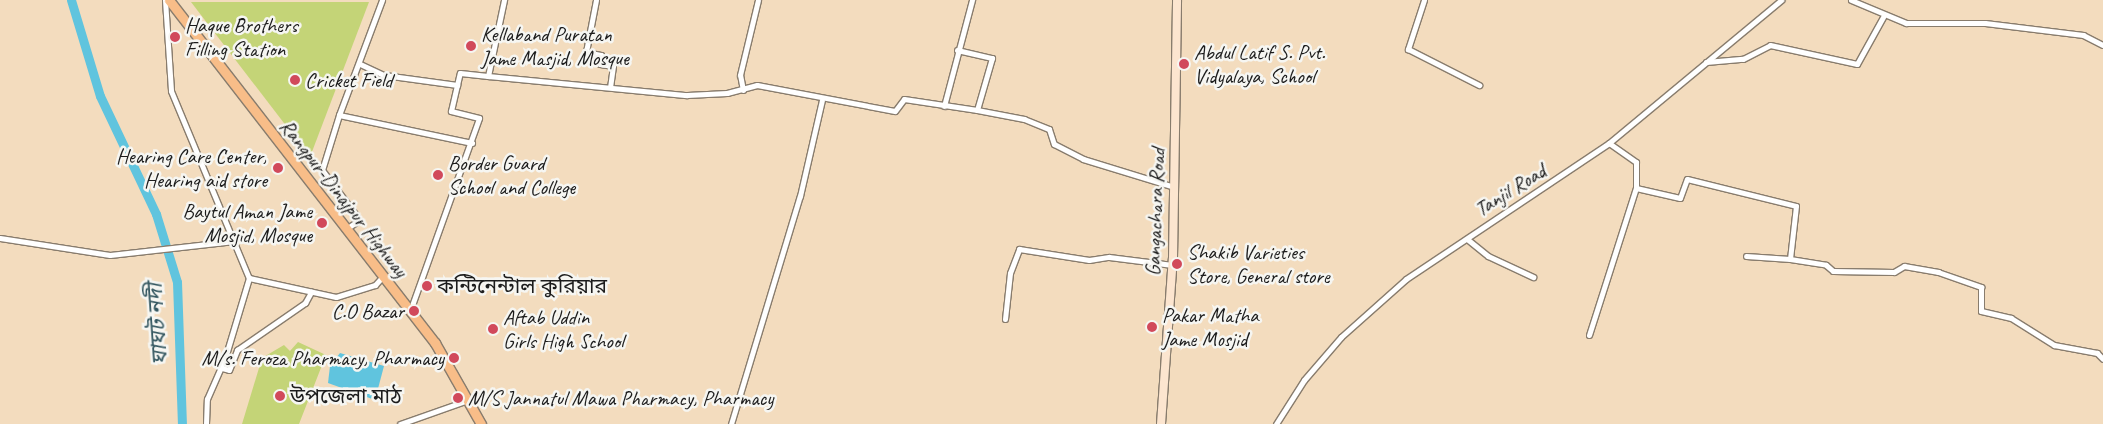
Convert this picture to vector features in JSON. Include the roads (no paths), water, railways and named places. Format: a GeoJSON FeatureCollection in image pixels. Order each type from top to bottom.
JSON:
{"type":"FeatureCollection","features":[{"type":"Feature","properties":{"kind":"highway","name":"Rangpur-Dinajpur Highway"},"geometry":{"type":"LineString","coordinates":[[169,0],[453,368],[481,424]]}},
{"type":"Feature","properties":{"kind":"main road","name":"Gangachara Road"},"geometry":{"type":"LineString","coordinates":[[1161,424],[1172,265],[1177,0]]}},
{"type":"Feature","properties":{"kind":"street"},"geometry":{"type":"LineString","coordinates":[[165,0],[171,91],[249,278],[222,368],[207,398],[206,424]]}},
{"type":"Feature","properties":{"kind":"street"},"geometry":{"type":"LineString","coordinates":[[346,229],[358,221],[356,215],[322,170],[339,115],[360,64],[382,0]]}},
{"type":"Feature","properties":{"kind":"street"},"geometry":{"type":"LineString","coordinates":[[488,76],[503,0]]}},
{"type":"Feature","properties":{"kind":"street"},"geometry":{"type":"LineString","coordinates":[[596,0],[586,52],[601,55],[600,64],[613,66],[610,87]]}},
{"type":"Feature","properties":{"kind":"street"},"geometry":{"type":"LineString","coordinates":[[743,90],[740,75],[758,0]]}},
{"type":"Feature","properties":{"kind":"street"},"geometry":{"type":"LineString","coordinates":[[944,106],[957,50],[972,0]]}},
{"type":"Feature","properties":{"kind":"street"},"geometry":{"type":"LineString","coordinates":[[1424,0],[1408,49],[1479,85]]}},
{"type":"Feature","properties":{"kind":"street","name":"Tanjil Road"},"geometry":{"type":"LineString","coordinates":[[1276,424],[1304,380],[1342,337],[1406,279],[1608,143],[1781,0]]}},
{"type":"Feature","properties":{"kind":"street"},"geometry":{"type":"LineString","coordinates":[[1851,0],[1883,17],[1906,23],[1985,22],[2083,36],[2103,45]]}},
{"type":"Feature","properties":{"kind":"street"},"geometry":{"type":"LineString","coordinates":[[1706,62],[1743,59],[1770,45],[1857,64],[1883,17]]}},
{"type":"Feature","properties":{"kind":"street"},"geometry":{"type":"LineString","coordinates":[[957,50],[992,58],[978,110]]}},
{"type":"Feature","properties":{"kind":"street"},"geometry":{"type":"LineString","coordinates":[[360,64],[384,75],[457,85]]}},
{"type":"Feature","properties":{"kind":"street"},"geometry":{"type":"LineString","coordinates":[[410,311],[479,118],[451,111],[460,73],[709,95],[743,90],[757,85],[822,100],[895,111],[904,99],[978,110],[1024,119],[1049,129],[1054,144],[1083,159],[1174,187]]}},
{"type":"Feature","properties":{"kind":"street"},"geometry":{"type":"LineString","coordinates":[[731,424],[800,196],[822,100]]}},
{"type":"Feature","properties":{"kind":"street"},"geometry":{"type":"LineString","coordinates":[[339,115],[472,142]]}},
{"type":"Feature","properties":{"kind":"street"},"geometry":{"type":"LineString","coordinates":[[1589,336],[1636,188],[1636,162],[1608,143]]}},
{"type":"Feature","properties":{"kind":"street"},"geometry":{"type":"LineString","coordinates":[[1636,188],[1680,198],[1688,179],[1796,206],[1790,259]]}},
{"type":"Feature","properties":{"kind":"street"},"geometry":{"type":"LineString","coordinates":[[0,238],[110,254],[147,253],[234,240]]}},
{"type":"Feature","properties":{"kind":"street"},"geometry":{"type":"LineString","coordinates":[[1467,239],[1488,256],[1533,277]]}},
{"type":"Feature","properties":{"kind":"street"},"geometry":{"type":"LineString","coordinates":[[1005,319],[1010,273],[1019,249],[1089,260],[1109,257],[1172,265]]}},
{"type":"Feature","properties":{"kind":"street"},"geometry":{"type":"LineString","coordinates":[[1746,256],[1826,264],[1832,271],[1894,272],[1904,266],[1938,272],[1981,287],[1981,311],[2011,318],[2054,345],[2097,353],[2103,359]]}},
{"type":"Feature","properties":{"kind":"street"},"geometry":{"type":"LineString","coordinates":[[249,278],[336,297],[354,294],[375,285],[383,276]]}},
{"type":"Feature","properties":{"kind":"street"},"geometry":{"type":"LineString","coordinates":[[222,368],[229,370],[237,350],[305,303],[311,292]]}},
{"type":"Feature","properties":{"kind":"street"},"geometry":{"type":"LineString","coordinates":[[400,424],[470,400]]}},
{"type":"Feature","properties":{"kind":"water"},"geometry":{"type":"Polygon","coordinates":[[[340,353],[384,366],[375,400],[328,383],[330,366],[340,353]]]}},
{"type":"Feature","properties":{"kind":"waterway","name":"ঘাঘট নদী"},"geometry":{"type":"LineString","coordinates":[[71,0],[100,96],[156,214],[177,282],[182,424]]}},
{"type":"Feature","properties":{"kind":"place","name":"Haque Brothers Filling Station"},"geometry":{"type":"Point","coordinates":[175,37]}},
{"type":"Feature","properties":{"kind":"place","name":"Kellaband Puratan Jame Masjid, Mosque"},"geometry":{"type":"Point","coordinates":[471,46]}},
{"type":"Feature","properties":{"kind":"place","name":"Abdul Latif S. Pvt. Vidyalaya, School"},"geometry":{"type":"Point","coordinates":[1184,64]}},
{"type":"Feature","properties":{"kind":"place","name":"Cricket Field"},"geometry":{"type":"Point","coordinates":[295,80]}},
{"type":"Feature","properties":{"kind":"place","name":"Hearing Care Center, Hearing aid store"},"geometry":{"type":"Point","coordinates":[278,168]}},
{"type":"Feature","properties":{"kind":"place","name":"Border Guard School and College"},"geometry":{"type":"Point","coordinates":[438,175]}},
{"type":"Feature","properties":{"kind":"place","name":"Baytul Aman Jame Mosjid, Mosque"},"geometry":{"type":"Point","coordinates":[322,223]}},
{"type":"Feature","properties":{"kind":"place","name":"Shakib Varieties Store, General store"},"geometry":{"type":"Point","coordinates":[1177,264]}},
{"type":"Feature","properties":{"kind":"place","name":"কন্টিনেন্টাল কুরিয়ার"},"geometry":{"type":"Point","coordinates":[427,286]}},
{"type":"Feature","properties":{"kind":"place","name":"C.O Bazar"},"geometry":{"type":"Point","coordinates":[414,311]}},
{"type":"Feature","properties":{"kind":"place","name":"Pakar Matha Jame Mosjid"},"geometry":{"type":"Point","coordinates":[1152,327]}},
{"type":"Feature","properties":{"kind":"place","name":"Aftab Uddin Girls High School"},"geometry":{"type":"Point","coordinates":[493,329]}},
{"type":"Feature","properties":{"kind":"place","name":"M/s. Feroza Pharmacy, Pharmacy"},"geometry":{"type":"Point","coordinates":[454,358]}},
{"type":"Feature","properties":{"kind":"place","name":"উপজেলা মাঠ"},"geometry":{"type":"Point","coordinates":[280,396]}},
{"type":"Feature","properties":{"kind":"place","name":"M/S Jannatul Mawa Pharmacy, Pharmacy"},"geometry":{"type":"Point","coordinates":[458,398]}}]}
